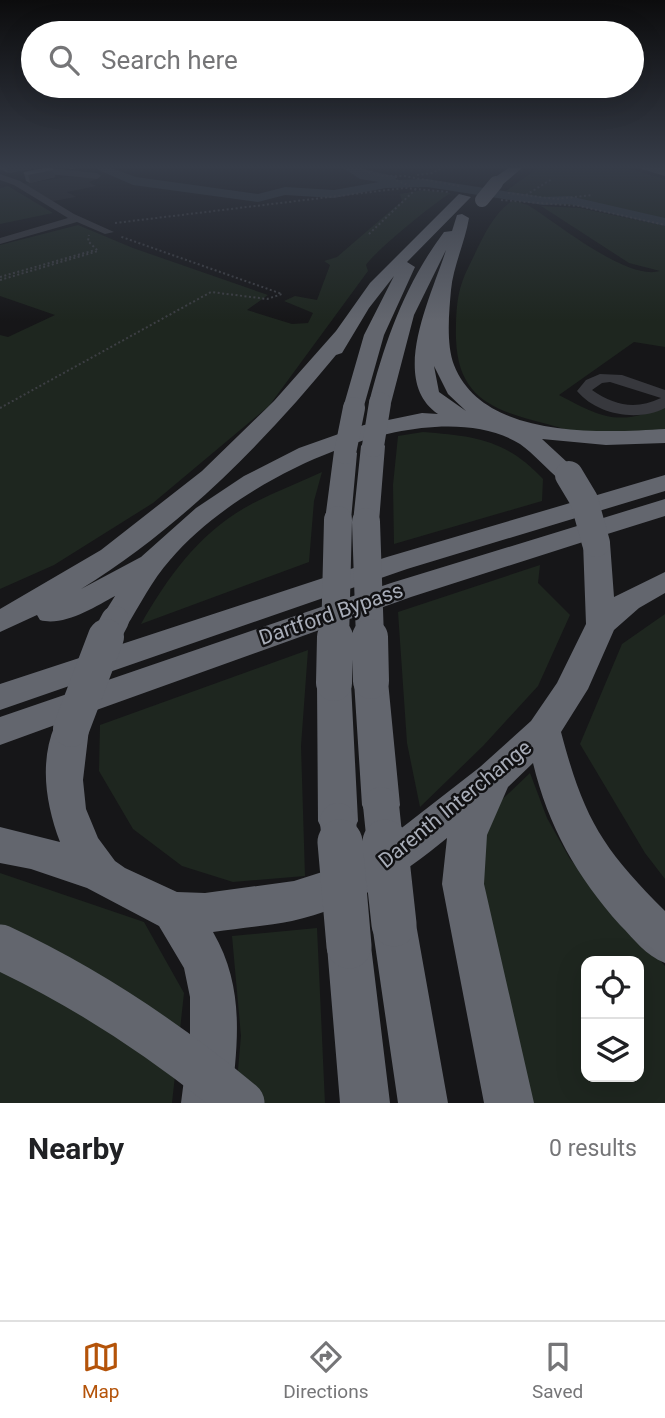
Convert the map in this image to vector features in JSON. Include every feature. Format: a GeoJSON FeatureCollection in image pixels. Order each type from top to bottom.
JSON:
{"type":"FeatureCollection","features":[{"type":"Feature","properties":{"kind":"highway"},"geometry":{"type":"LineString","coordinates":[[0,622],[92,572],[159,520],[265,425],[342,334],[387,272],[452,218]]}},
{"type":"Feature","properties":{"kind":"highway"},"geometry":{"type":"LineString","coordinates":[[453,218],[442,288],[430,335],[425,385],[430,395],[444,408],[482,424]]}},
{"type":"Feature","properties":{"kind":"highway"},"geometry":{"type":"LineString","coordinates":[[365,1103],[338,821],[334,682],[352,521],[373,446],[380,403],[396,338],[414,292],[453,218]]}},
{"type":"Feature","properties":{"kind":"highway"},"geometry":{"type":"LineString","coordinates":[[423,1103],[394,924],[371,681],[345,453],[374,335],[396,287],[453,218]]}},
{"type":"Feature","properties":{"kind":"highway"},"geometry":{"type":"LineString","coordinates":[[442,288],[443,362],[453,385],[467,400],[500,419],[555,435],[620,440],[665,436]]}},
{"type":"Feature","properties":{"kind":"highway"},"geometry":{"type":"LineString","coordinates":[[215,506],[303,404],[327,366],[342,334]]}},
{"type":"Feature","properties":{"kind":"highway","name":"Darenth Interchange"},"geometry":{"type":"LineString","coordinates":[[432,420],[482,424],[507,431],[545,451],[569,475],[584,500],[596,543],[601,624],[571,689],[543,731],[493,778],[382,865],[352,881],[294,901],[205,913],[174,912],[100,874],[78,838],[65,796],[65,765],[71,729],[96,657],[115,620],[154,559],[215,506],[299,457],[361,430],[432,420]]}},
{"type":"Feature","properties":{"kind":"highway"},"geometry":{"type":"LineString","coordinates":[[507,431],[597,448],[665,444]]}},
{"type":"Feature","properties":{"kind":"highway","name":"Dartford Bypass"},"geometry":{"type":"LineString","coordinates":[[0,698],[397,563],[665,484]]}},
{"type":"Feature","properties":{"kind":"highway","name":"Dartford Bypass"},"geometry":{"type":"LineString","coordinates":[[0,731],[401,590],[665,507]]}},
{"type":"Feature","properties":{"kind":"highway"},"geometry":{"type":"LineString","coordinates":[[0,634],[94,595],[154,559]]}},
{"type":"Feature","properties":{"kind":"highway"},"geometry":{"type":"LineString","coordinates":[[601,624],[634,597],[665,581]]}},
{"type":"Feature","properties":{"kind":"highway"},"geometry":{"type":"LineString","coordinates":[[543,731],[554,780],[579,840],[611,883],[665,942]]}},
{"type":"Feature","properties":{"kind":"highway"},"geometry":{"type":"LineString","coordinates":[[493,778],[467,835],[463,884],[509,1103]]}},
{"type":"Feature","properties":{"kind":"highway"},"geometry":{"type":"LineString","coordinates":[[0,845],[31,851],[100,874]]}},
{"type":"Feature","properties":{"kind":"highway"},"geometry":{"type":"LineString","coordinates":[[174,912],[205,964],[211,987],[213,1041],[206,1103]]}},
{"type":"Feature","properties":{"kind":"highway"},"geometry":{"type":"LineString","coordinates":[[0,947],[58,976],[123,1016],[186,1058],[242,1103]]}},
{"type":"Feature","properties":{"kind":"street"},"geometry":{"type":"LineString","coordinates":[[0,234],[68,218]]}},
{"type":"Feature","properties":{"kind":"street"},"geometry":{"type":"LineString","coordinates":[[0,241],[69,218]]}},
{"type":"Feature","properties":{"kind":"street"},"geometry":{"type":"LineString","coordinates":[[77,218],[101,229]]}},
{"type":"Feature","properties":{"kind":"street"},"geometry":{"type":"LineString","coordinates":[[665,394],[617,378],[596,380],[584,391],[635,413],[653,411],[665,402]]}},
{"type":"Feature","properties":{"kind":"path"},"geometry":{"type":"LineString","coordinates":[[0,279],[97,249],[88,241],[89,232],[175,218]]}},
{"type":"Feature","properties":{"kind":"path"},"geometry":{"type":"LineString","coordinates":[[369,234],[385,218]]}},
{"type":"Feature","properties":{"kind":"path"},"geometry":{"type":"LineString","coordinates":[[635,218],[665,225]]}},
{"type":"Feature","properties":{"kind":"path"},"geometry":{"type":"LineString","coordinates":[[0,408],[211,292],[229,291],[271,299],[282,294],[101,229]]}},
{"type":"Feature","properties":{"kind":"shaded area"},"geometry":{"type":"Polygon","coordinates":[[[0,218],[27,218],[0,224],[0,218]]]}},
{"type":"Feature","properties":{"kind":"shaded area"},"geometry":{"type":"Polygon","coordinates":[[[382,218],[417,218],[366,265],[368,271],[269,406],[153,503],[54,565],[0,589],[0,335],[8,337],[55,315],[0,296],[0,245],[78,225],[133,248],[268,295],[247,310],[292,324],[308,323],[313,313],[284,301],[295,296],[317,300],[330,265],[324,261],[337,257],[382,218]]]}},
{"type":"Feature","properties":{"kind":"shaded area"},"geometry":{"type":"Polygon","coordinates":[[[494,218],[548,218],[611,259],[646,272],[660,271],[629,263],[560,218],[629,218],[665,226],[665,347],[634,342],[559,395],[586,409],[610,417],[635,416],[665,406],[665,429],[604,434],[574,431],[508,413],[481,398],[471,388],[458,359],[457,311],[465,275],[494,218]]]}},
{"type":"Feature","properties":{"kind":"shaded area"},"geometry":{"type":"Polygon","coordinates":[[[423,432],[474,438],[503,448],[530,466],[543,479],[542,501],[394,544],[393,485],[398,436],[423,432]]]}},
{"type":"Feature","properties":{"kind":"shaded area"},"geometry":{"type":"Polygon","coordinates":[[[322,472],[314,501],[309,562],[141,624],[174,573],[215,529],[248,506],[322,472]]]}},
{"type":"Feature","properties":{"kind":"shaded area"},"geometry":{"type":"Polygon","coordinates":[[[540,565],[538,583],[570,615],[538,686],[483,746],[420,807],[407,743],[398,612],[540,565]]]}},
{"type":"Feature","properties":{"kind":"shaded area"},"geometry":{"type":"Polygon","coordinates":[[[665,614],[665,879],[645,853],[580,744],[622,644],[665,614]]]}},
{"type":"Feature","properties":{"kind":"shaded area"},"geometry":{"type":"Polygon","coordinates":[[[308,650],[301,746],[305,876],[233,882],[182,866],[133,829],[99,771],[100,725],[308,650]]]}},
{"type":"Feature","properties":{"kind":"shaded area"},"geometry":{"type":"Polygon","coordinates":[[[530,773],[547,818],[570,859],[665,966],[665,1103],[533,1103],[480,879],[490,811],[530,773]]]}},
{"type":"Feature","properties":{"kind":"shaded area"},"geometry":{"type":"Polygon","coordinates":[[[0,873],[144,922],[184,993],[172,1103],[0,1103],[0,873]]]}},
{"type":"Feature","properties":{"kind":"shaded area"},"geometry":{"type":"Polygon","coordinates":[[[317,928],[325,1103],[235,1103],[241,1036],[232,936],[317,928]]]}},
{"type":"Feature","properties":{"kind":"waterway"},"geometry":{"type":"LineString","coordinates":[[650,218],[665,222]]}}]}
